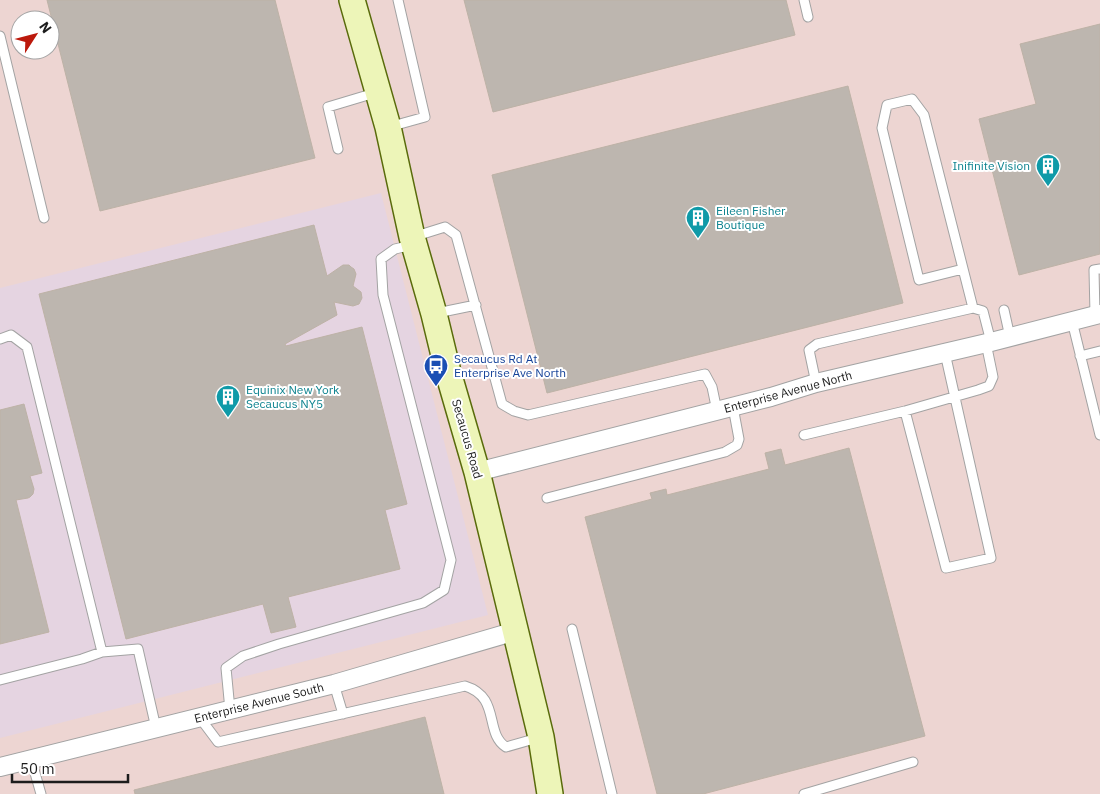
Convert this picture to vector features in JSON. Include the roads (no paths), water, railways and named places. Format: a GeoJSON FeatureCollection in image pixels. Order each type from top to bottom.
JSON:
{"type":"FeatureCollection","features":[{"type":"Feature","properties":{"kind":"main road","name":"Secaucus Road"},"geometry":{"type":"LineString","coordinates":[[352,0],[388,127],[413,241],[477,472],[541,737],[550,794]]}},
{"type":"Feature","properties":{"kind":"street","name":"Enterprise Avenue North"},"geometry":{"type":"LineString","coordinates":[[477,472],[725,409],[816,383],[1010,337],[1097,314]]}},
{"type":"Feature","properties":{"kind":"street","name":"Enterprise Avenue South"},"geometry":{"type":"LineString","coordinates":[[0,767],[334,684],[516,631]]}},
{"type":"Feature","properties":{"kind":"lane"},"geometry":{"type":"LineString","coordinates":[[388,127],[425,117],[398,0]]}},
{"type":"Feature","properties":{"kind":"lane"},"geometry":{"type":"LineString","coordinates":[[804,0],[808,17]]}},
{"type":"Feature","properties":{"kind":"lane"},"geometry":{"type":"LineString","coordinates":[[0,36],[44,218]]}},
{"type":"Feature","properties":{"kind":"lane"},"geometry":{"type":"LineString","coordinates":[[338,149],[328,107],[378,92]]}},
{"type":"Feature","properties":{"kind":"lane"},"geometry":{"type":"LineString","coordinates":[[963,269],[920,280],[882,128],[887,105],[912,99],[924,115],[973,308]]}},
{"type":"Feature","properties":{"kind":"lane"},"geometry":{"type":"LineString","coordinates":[[230,710],[226,668],[243,656],[278,644],[423,603],[444,590],[451,560],[383,295],[381,259],[395,249],[445,227],[456,235],[502,404],[514,411],[528,415],[705,374],[739,439],[737,445],[725,452],[547,498]]}},
{"type":"Feature","properties":{"kind":"lane"},"geometry":{"type":"LineString","coordinates":[[1097,314],[1094,270],[1100,269]]}},
{"type":"Feature","properties":{"kind":"lane"},"geometry":{"type":"LineString","coordinates":[[434,314],[476,305]]}},
{"type":"Feature","properties":{"kind":"lane"},"geometry":{"type":"LineString","coordinates":[[804,434],[905,411],[989,386],[993,377],[982,311],[973,308],[818,344],[809,350],[816,383]]}},
{"type":"Feature","properties":{"kind":"lane"},"geometry":{"type":"LineString","coordinates":[[1004,310],[1010,337]]}},
{"type":"Feature","properties":{"kind":"lane"},"geometry":{"type":"LineString","coordinates":[[1072,321],[1100,435]]}},
{"type":"Feature","properties":{"kind":"lane"},"geometry":{"type":"LineString","coordinates":[[0,339],[12,335],[26,347],[102,652]]}},
{"type":"Feature","properties":{"kind":"lane"},"geometry":{"type":"LineString","coordinates":[[1080,356],[1100,351]]}},
{"type":"Feature","properties":{"kind":"lane"},"geometry":{"type":"LineString","coordinates":[[905,411],[946,568],[991,558],[944,352]]}},
{"type":"Feature","properties":{"kind":"lane"},"geometry":{"type":"LineString","coordinates":[[572,629],[612,794]]}},
{"type":"Feature","properties":{"kind":"lane"},"geometry":{"type":"LineString","coordinates":[[0,680],[102,652],[138,649],[156,728]]}},
{"type":"Feature","properties":{"kind":"lane"},"geometry":{"type":"LineString","coordinates":[[334,684],[343,714]]}},
{"type":"Feature","properties":{"kind":"lane"},"geometry":{"type":"LineString","coordinates":[[200,718],[218,742],[465,686],[472,688],[482,695],[489,709],[498,740],[503,745],[506,746],[541,737]]}},
{"type":"Feature","properties":{"kind":"lane"},"geometry":{"type":"LineString","coordinates":[[31,759],[40,794]]}},
{"type":"Feature","properties":{"kind":"lane"},"geometry":{"type":"LineString","coordinates":[[804,794],[913,762]]}},
{"type":"Feature","properties":{"kind":"place","name":"Inifinite Vision"},"geometry":{"type":"Point","coordinates":[1048,187]}},
{"type":"Feature","properties":{"kind":"place","name":"Eileen Fisher Boutique"},"geometry":{"type":"Point","coordinates":[698,239]}},
{"type":"Feature","properties":{"kind":"place","name":"Secaucus Rd At Enterprise Ave North"},"geometry":{"type":"Point","coordinates":[436,387]}},
{"type":"Feature","properties":{"kind":"place","name":"Equinix New York Secaucus NY5"},"geometry":{"type":"Point","coordinates":[228,418]}}]}
